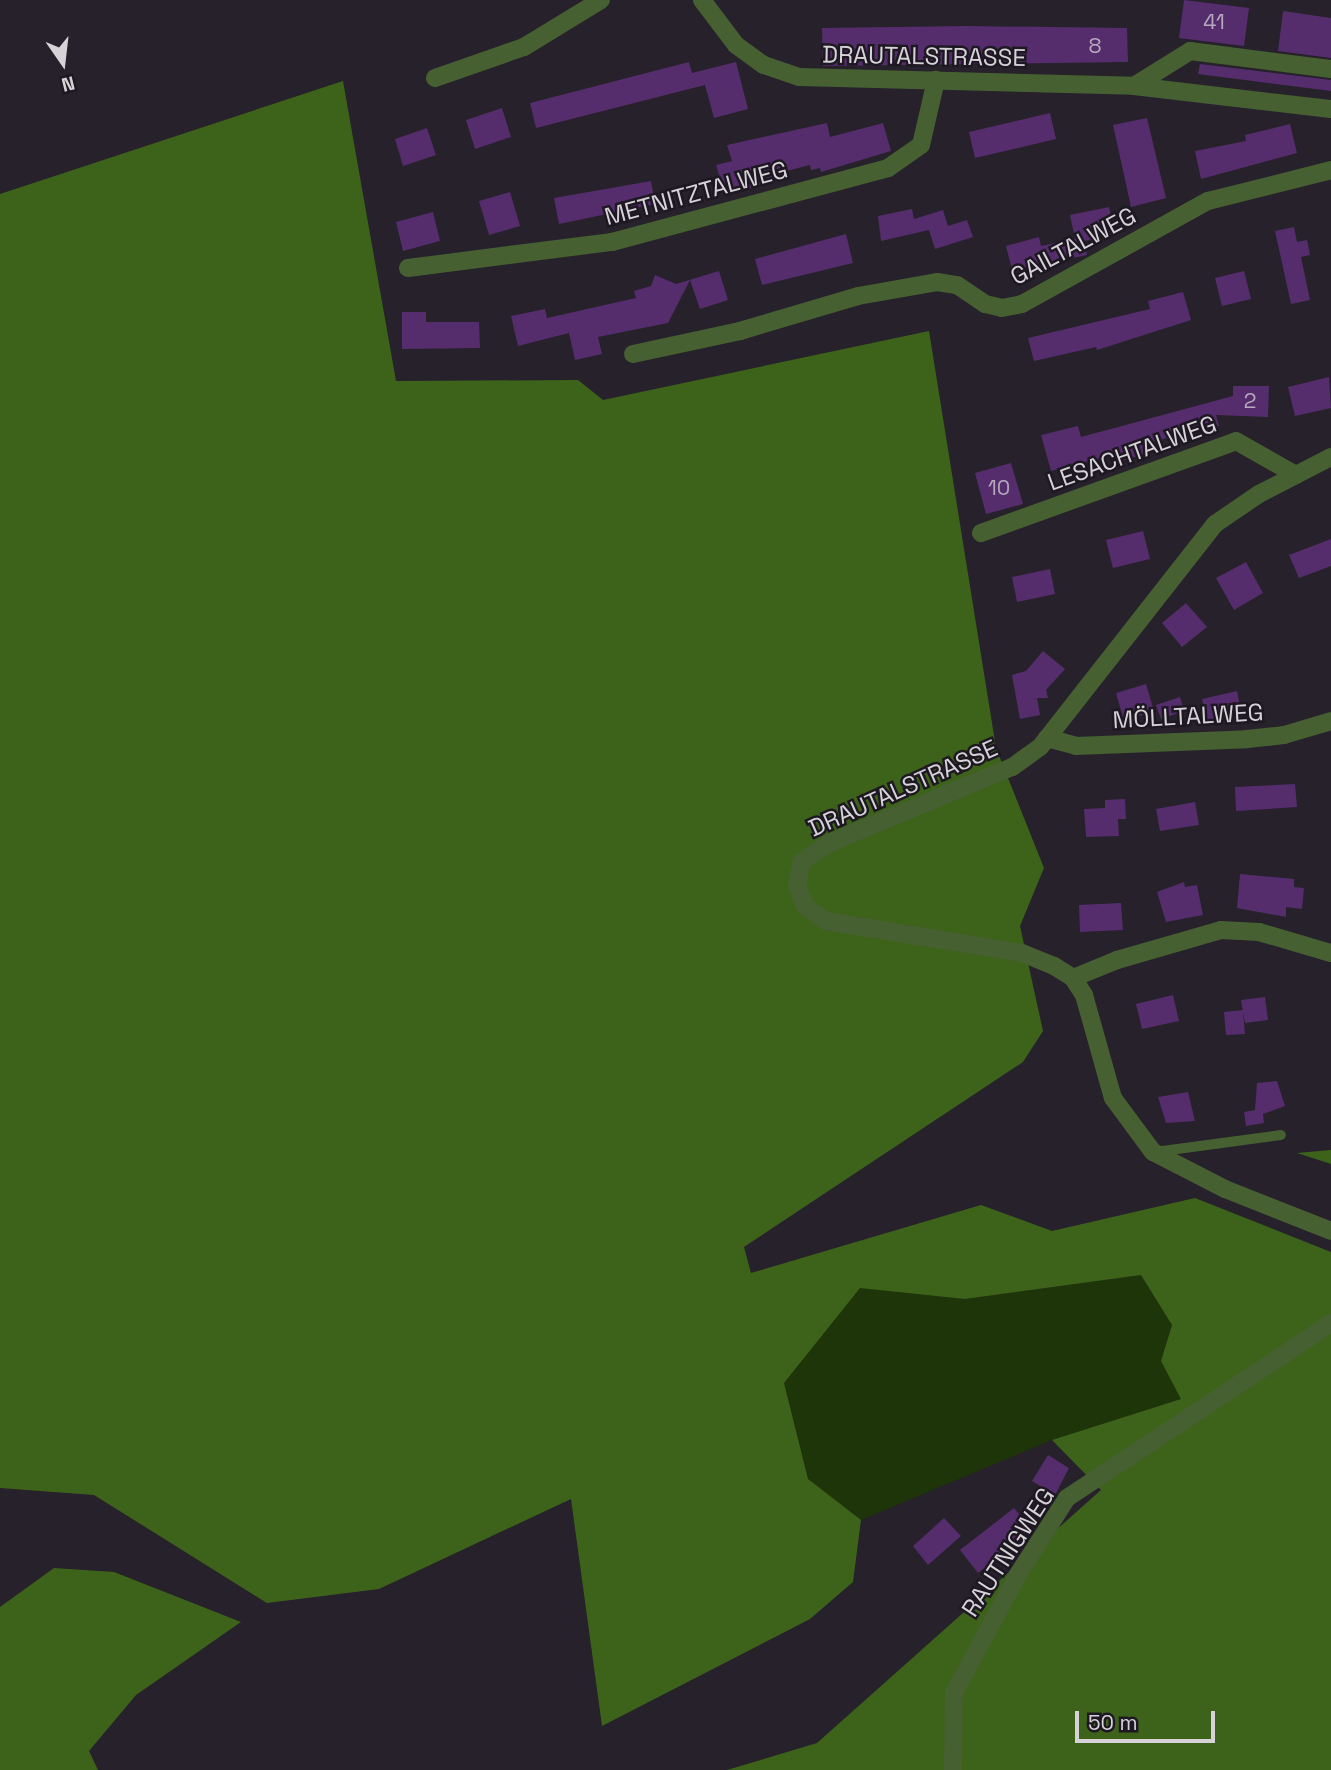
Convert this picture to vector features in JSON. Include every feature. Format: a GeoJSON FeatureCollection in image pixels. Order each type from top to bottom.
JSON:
{"type":"FeatureCollection","features":[{"type":"Feature","properties":{"kind":"street"},"geometry":{"type":"LineString","coordinates":[[435,78],[524,47],[601,0]]}},
{"type":"Feature","properties":{"kind":"street","name":"DRAUTALSTRASSE"},"geometry":{"type":"LineString","coordinates":[[702,0],[736,45],[776,69],[830,81],[936,80],[1134,86],[1331,109]]}},
{"type":"Feature","properties":{"kind":"street"},"geometry":{"type":"LineString","coordinates":[[1134,86],[1190,51],[1331,69]]}},
{"type":"Feature","properties":{"kind":"street","name":"METNITZTALWEG"},"geometry":{"type":"LineString","coordinates":[[408,268],[612,242],[888,168],[921,145],[936,80]]}},
{"type":"Feature","properties":{"kind":"street","name":"GAILTALWEG"},"geometry":{"type":"LineString","coordinates":[[633,354],[740,331],[858,296],[937,282],[957,285],[985,304],[1002,308],[1022,304],[1208,201],[1331,170]]}},
{"type":"Feature","properties":{"kind":"street","name":"LESACHTALWEG"},"geometry":{"type":"LineString","coordinates":[[981,533],[1236,441],[1296,475]]}},
{"type":"Feature","properties":{"kind":"street","name":"DRAUTALSTRASSE"},"geometry":{"type":"LineString","coordinates":[[1073,978],[1023,953],[826,920],[805,906],[797,884],[802,862],[829,843],[1012,767],[1047,738],[1215,524],[1331,457]]}},
{"type":"Feature","properties":{"kind":"street","name":"MÖLLTALWEG"},"geometry":{"type":"LineString","coordinates":[[1047,738],[1076,746],[1247,739],[1284,735],[1331,721]]}},
{"type":"Feature","properties":{"kind":"street"},"geometry":{"type":"LineString","coordinates":[[1331,953],[1259,932],[1221,930],[1117,960],[1073,978],[1091,1013],[1116,1105],[1153,1152],[1226,1189],[1331,1231]]}},
{"type":"Feature","properties":{"kind":"street","name":"RAUTNIGWEG"},"geometry":{"type":"LineString","coordinates":[[953,1770],[954,1693],[1013,1584],[1067,1498],[1331,1323]]}},
{"type":"Feature","properties":{"kind":"lane"},"geometry":{"type":"LineString","coordinates":[[1153,1152],[1281,1135]]}},
{"type":"Feature","properties":{"kind":"green space"},"geometry":{"type":"Polygon","coordinates":[[[343,81],[396,381],[578,380],[603,400],[929,331],[996,748],[1044,868],[1020,926],[1043,1031],[1023,1062],[744,1247],[751,1273],[981,1205],[1052,1231],[1195,1198],[1331,1252],[1331,1770],[727,1770],[817,1743],[1101,1490],[1052,1440],[1181,1399],[1161,1361],[1172,1325],[1141,1275],[965,1299],[860,1288],[784,1383],[808,1479],[861,1520],[853,1582],[810,1619],[602,1726],[571,1499],[379,1589],[267,1603],[94,1495],[0,1488],[0,194],[343,81]]]}},
{"type":"Feature","properties":{"kind":"green space"},"geometry":{"type":"Polygon","coordinates":[[[1331,1150],[1331,1164],[1297,1153],[1331,1150]]]}},
{"type":"Feature","properties":{"kind":"green space"},"geometry":{"type":"Polygon","coordinates":[[[1141,1275],[1172,1325],[1161,1361],[1182,1399],[1052,1440],[861,1520],[808,1480],[784,1383],[860,1287],[965,1299],[1141,1275]]]}},
{"type":"Feature","properties":{"kind":"green space"},"geometry":{"type":"Polygon","coordinates":[[[54,1568],[114,1572],[241,1622],[136,1695],[89,1751],[98,1770],[0,1770],[0,1607],[54,1568]]]}},
{"type":"Feature","properties":{"kind":"building"},"geometry":{"type":"Polygon","coordinates":[[[1184,0],[1249,8],[1244,46],[1179,38],[1184,0]]]}},
{"type":"Feature","properties":{"kind":"building"},"geometry":{"type":"Polygon","coordinates":[[[1283,11],[1331,18],[1331,58],[1278,51],[1283,11]]]}},
{"type":"Feature","properties":{"kind":"building"},"geometry":{"type":"Polygon","coordinates":[[[822,28],[1127,28],[1128,62],[823,66],[822,28]]]}},
{"type":"Feature","properties":{"kind":"building"},"geometry":{"type":"Polygon","coordinates":[[[689,62],[692,73],[736,62],[748,109],[714,118],[705,85],[536,128],[530,103],[689,62]]]}},
{"type":"Feature","properties":{"kind":"building"},"geometry":{"type":"Polygon","coordinates":[[[1200,64],[1331,80],[1331,91],[1198,74],[1200,64]]]}},
{"type":"Feature","properties":{"kind":"building"},"geometry":{"type":"Polygon","coordinates":[[[502,108],[511,137],[475,149],[466,120],[502,108]]]}},
{"type":"Feature","properties":{"kind":"building"},"geometry":{"type":"Polygon","coordinates":[[[1050,113],[1056,139],[975,158],[969,132],[1050,113]]]}},
{"type":"Feature","properties":{"kind":"building"},"geometry":{"type":"Polygon","coordinates":[[[1147,118],[1166,198],[1131,207],[1113,125],[1147,118]]]}},
{"type":"Feature","properties":{"kind":"building"},"geometry":{"type":"Polygon","coordinates":[[[827,123],[830,137],[883,123],[891,151],[821,172],[820,168],[811,170],[810,165],[778,173],[779,180],[725,195],[716,165],[732,161],[727,145],[827,123]]]}},
{"type":"Feature","properties":{"kind":"building"},"geometry":{"type":"Polygon","coordinates":[[[1290,124],[1297,153],[1201,179],[1195,151],[1246,141],[1245,135],[1290,124]]]}},
{"type":"Feature","properties":{"kind":"building"},"geometry":{"type":"Polygon","coordinates":[[[427,128],[436,155],[403,166],[395,139],[427,128]]]}},
{"type":"Feature","properties":{"kind":"building"},"geometry":{"type":"Polygon","coordinates":[[[651,181],[655,204],[559,224],[554,198],[651,181]]]}},
{"type":"Feature","properties":{"kind":"building"},"geometry":{"type":"Polygon","coordinates":[[[510,192],[520,226],[489,235],[479,201],[510,192]]]}},
{"type":"Feature","properties":{"kind":"building"},"geometry":{"type":"Polygon","coordinates":[[[1109,207],[1115,234],[1084,241],[1087,255],[1012,270],[1006,246],[1039,237],[1041,246],[1075,239],[1070,215],[1109,207]]]}},
{"type":"Feature","properties":{"kind":"building"},"geometry":{"type":"Polygon","coordinates":[[[912,209],[914,219],[943,210],[948,226],[967,220],[973,237],[935,249],[929,230],[881,241],[878,216],[912,209]]]}},
{"type":"Feature","properties":{"kind":"building"},"geometry":{"type":"Polygon","coordinates":[[[433,212],[440,241],[403,251],[396,222],[433,212]]]}},
{"type":"Feature","properties":{"kind":"building"},"geometry":{"type":"Polygon","coordinates":[[[1294,227],[1297,242],[1307,240],[1310,255],[1301,257],[1310,300],[1291,304],[1275,231],[1294,227]]]}},
{"type":"Feature","properties":{"kind":"building"},"geometry":{"type":"Polygon","coordinates":[[[846,234],[853,263],[762,285],[755,259],[846,234]]]}},
{"type":"Feature","properties":{"kind":"building"},"geometry":{"type":"Polygon","coordinates":[[[719,271],[728,300],[700,309],[690,280],[668,323],[598,337],[602,354],[575,360],[569,333],[518,346],[511,316],[545,309],[547,318],[636,298],[634,291],[651,286],[655,275],[676,284],[719,271]]]}},
{"type":"Feature","properties":{"kind":"building"},"geometry":{"type":"Polygon","coordinates":[[[1244,271],[1251,299],[1222,306],[1215,278],[1244,271]]]}},
{"type":"Feature","properties":{"kind":"building"},"geometry":{"type":"Polygon","coordinates":[[[1183,292],[1191,320],[1097,350],[1096,347],[1034,361],[1028,338],[1150,309],[1148,301],[1183,292]]]}},
{"type":"Feature","properties":{"kind":"building"},"geometry":{"type":"Polygon","coordinates":[[[402,312],[426,312],[426,322],[479,322],[480,348],[402,349],[402,312]]]}},
{"type":"Feature","properties":{"kind":"building"},"geometry":{"type":"Polygon","coordinates":[[[1329,377],[1331,408],[1295,416],[1288,387],[1329,377]]]}},
{"type":"Feature","properties":{"kind":"building"},"geometry":{"type":"Polygon","coordinates":[[[1233,386],[1269,386],[1268,417],[1216,415],[1219,426],[1146,443],[1149,453],[1113,463],[1111,455],[1051,471],[1041,435],[1078,426],[1081,437],[1233,396],[1233,386]]]}},
{"type":"Feature","properties":{"kind":"building"},"geometry":{"type":"Polygon","coordinates":[[[1011,463],[1023,504],[986,514],[975,473],[1011,463]]]}},
{"type":"Feature","properties":{"kind":"building"},"geometry":{"type":"Polygon","coordinates":[[[1143,531],[1150,559],[1113,568],[1106,540],[1143,531]]]}},
{"type":"Feature","properties":{"kind":"building"},"geometry":{"type":"Polygon","coordinates":[[[1331,539],[1331,566],[1299,578],[1289,555],[1331,539]]]}},
{"type":"Feature","properties":{"kind":"building"},"geometry":{"type":"Polygon","coordinates":[[[1246,562],[1263,593],[1234,610],[1216,578],[1246,562]]]}},
{"type":"Feature","properties":{"kind":"building"},"geometry":{"type":"Polygon","coordinates":[[[1050,569],[1055,594],[1017,602],[1012,577],[1050,569]]]}},
{"type":"Feature","properties":{"kind":"building"},"geometry":{"type":"Polygon","coordinates":[[[1186,603],[1207,627],[1182,647],[1162,623],[1186,603]]]}},
{"type":"Feature","properties":{"kind":"building"},"geometry":{"type":"Polygon","coordinates":[[[1043,651],[1065,669],[1046,690],[1048,698],[1037,698],[1040,715],[1020,719],[1012,675],[1026,671],[1043,651]]]}},
{"type":"Feature","properties":{"kind":"building"},"geometry":{"type":"Polygon","coordinates":[[[1146,684],[1154,711],[1124,721],[1116,693],[1146,684]]]}},
{"type":"Feature","properties":{"kind":"building"},"geometry":{"type":"Polygon","coordinates":[[[1237,691],[1242,716],[1208,724],[1202,699],[1237,691]]]}},
{"type":"Feature","properties":{"kind":"building"},"geometry":{"type":"Polygon","coordinates":[[[1180,697],[1184,711],[1161,719],[1156,705],[1180,697]]]}},
{"type":"Feature","properties":{"kind":"building"},"geometry":{"type":"Polygon","coordinates":[[[1295,784],[1297,807],[1236,811],[1235,787],[1295,784]]]}},
{"type":"Feature","properties":{"kind":"building"},"geometry":{"type":"Polygon","coordinates":[[[1125,799],[1126,819],[1118,819],[1119,836],[1086,837],[1084,809],[1105,808],[1105,800],[1125,799]]]}},
{"type":"Feature","properties":{"kind":"building"},"geometry":{"type":"Polygon","coordinates":[[[1195,802],[1199,825],[1160,831],[1156,809],[1195,802]]]}},
{"type":"Feature","properties":{"kind":"building"},"geometry":{"type":"Polygon","coordinates":[[[1240,874],[1294,879],[1294,887],[1304,888],[1302,909],[1286,907],[1286,917],[1237,908],[1240,874]]]}},
{"type":"Feature","properties":{"kind":"building"},"geometry":{"type":"Polygon","coordinates":[[[1184,882],[1185,887],[1197,885],[1203,915],[1166,922],[1157,892],[1184,882]]]}},
{"type":"Feature","properties":{"kind":"building"},"geometry":{"type":"Polygon","coordinates":[[[1121,903],[1123,930],[1080,932],[1079,905],[1121,903]]]}},
{"type":"Feature","properties":{"kind":"building"},"geometry":{"type":"Polygon","coordinates":[[[1173,995],[1179,1021],[1142,1029],[1136,1004],[1173,995]]]}},
{"type":"Feature","properties":{"kind":"building"},"geometry":{"type":"Polygon","coordinates":[[[1265,997],[1268,1020],[1245,1023],[1241,1000],[1265,997]]]}},
{"type":"Feature","properties":{"kind":"building"},"geometry":{"type":"Polygon","coordinates":[[[1243,1010],[1245,1034],[1226,1035],[1224,1012],[1243,1010]]]}},
{"type":"Feature","properties":{"kind":"building"},"geometry":{"type":"Polygon","coordinates":[[[1277,1081],[1285,1106],[1263,1114],[1264,1123],[1246,1126],[1244,1112],[1255,1110],[1257,1083],[1277,1081]]]}},
{"type":"Feature","properties":{"kind":"building"},"geometry":{"type":"Polygon","coordinates":[[[1188,1092],[1195,1121],[1166,1123],[1158,1097],[1188,1092]]]}},
{"type":"Feature","properties":{"kind":"building"},"geometry":{"type":"Polygon","coordinates":[[[1048,1455],[1069,1468],[1055,1495],[1032,1481],[1048,1455]]]}},
{"type":"Feature","properties":{"kind":"building"},"geometry":{"type":"Polygon","coordinates":[[[1014,1508],[1032,1530],[978,1573],[960,1550],[1014,1508]]]}},
{"type":"Feature","properties":{"kind":"building"},"geometry":{"type":"Polygon","coordinates":[[[944,1518],[961,1536],[928,1565],[913,1546],[944,1518]]]}}]}
